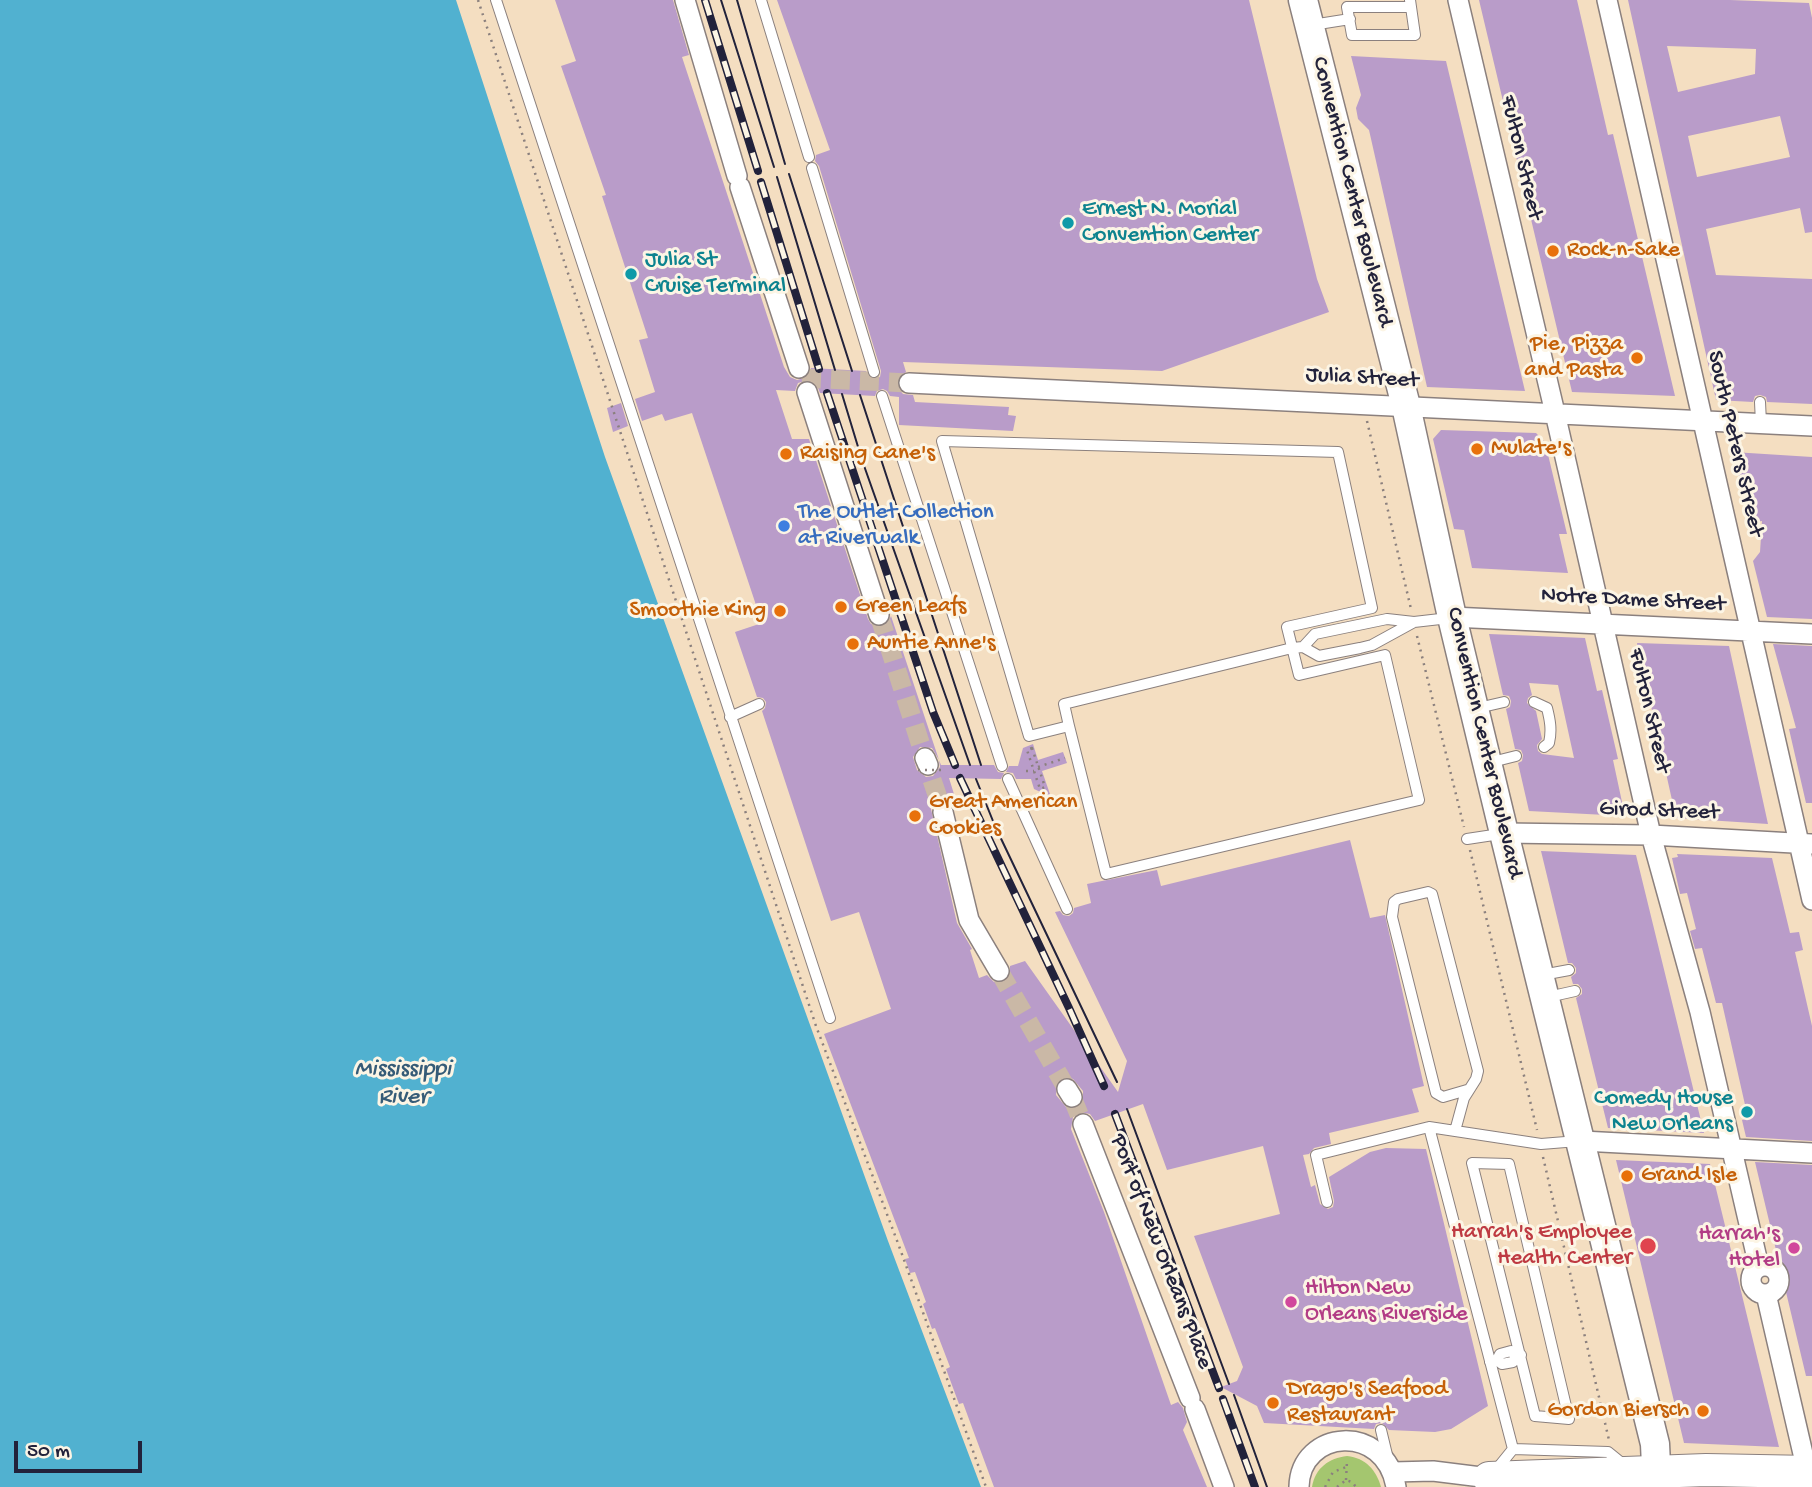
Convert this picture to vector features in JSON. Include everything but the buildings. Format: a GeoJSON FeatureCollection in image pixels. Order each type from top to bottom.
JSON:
{"type":"FeatureCollection","features":[{"type":"Feature","properties":{"kind":"main road"},"geometry":{"type":"LineString","coordinates":[[1489,1484],[1649,1477],[1706,1470],[1810,1477]]}},
{"type":"Feature","properties":{"kind":"street"},"geometry":{"type":"LineString","coordinates":[[685,0],[739,182],[799,368]]}},
{"type":"Feature","properties":{"kind":"street","name":"Fulton Street"},"geometry":{"type":"LineString","coordinates":[[1458,0],[1651,835],[1700,1012],[1759,1267],[1753,1272],[1751,1283],[1757,1292],[1766,1294],[1810,1477]]}},
{"type":"Feature","properties":{"kind":"street","name":"South Peters Street"},"geometry":{"type":"LineString","coordinates":[[1607,0],[1752,632],[1805,844],[1812,900]]}},
{"type":"Feature","properties":{"kind":"street","name":"Convention Center Boulevard"},"geometry":{"type":"LineString","coordinates":[[1306,13],[1406,406],[1474,709],[1655,1444],[1649,1477]]}},
{"type":"Feature","properties":{"kind":"street","name":"Julia Street"},"geometry":{"type":"LineString","coordinates":[[909,383],[1812,426]]}},
{"type":"Feature","properties":{"kind":"street"},"geometry":{"type":"LineString","coordinates":[[807,392],[879,615]]}},
{"type":"Feature","properties":{"kind":"street","name":"Notre Dame Street"},"geometry":{"type":"LineString","coordinates":[[1452,617],[1812,634]]}},
{"type":"Feature","properties":{"kind":"street"},"geometry":{"type":"LineString","coordinates":[[943,812],[970,920],[999,971]]}},
{"type":"Feature","properties":{"kind":"street","name":"Girod Street"},"geometry":{"type":"LineString","coordinates":[[1504,833],[1651,835],[1805,844]]}},
{"type":"Feature","properties":{"kind":"street","name":"Port of New Orleans Place"},"geometry":{"type":"LineString","coordinates":[[1083,1125],[1224,1487]]}},
{"type":"Feature","properties":{"kind":"street"},"geometry":{"type":"LineString","coordinates":[[1581,1141],[1812,1153]]}},
{"type":"Feature","properties":{"kind":"street"},"geometry":{"type":"LineString","coordinates":[[1298,1487],[1303,1468],[1310,1457],[1334,1442],[1347,1440],[1359,1442],[1381,1453],[1393,1474],[1433,1471],[1489,1484]]}},
{"type":"Feature","properties":{"kind":"lane"},"geometry":{"type":"LineString","coordinates":[[496,0],[830,1018]]}},
{"type":"Feature","properties":{"kind":"lane"},"geometry":{"type":"LineString","coordinates":[[761,0],[874,372]]}},
{"type":"Feature","properties":{"kind":"lane"},"geometry":{"type":"LineString","coordinates":[[1410,3],[1415,34],[1352,35],[1347,7],[1410,3]]}},
{"type":"Feature","properties":{"kind":"lane"},"geometry":{"type":"LineString","coordinates":[[1306,13],[1349,19]]}},
{"type":"Feature","properties":{"kind":"lane"},"geometry":{"type":"LineString","coordinates":[[882,396],[1002,766]]}},
{"type":"Feature","properties":{"kind":"lane"},"geometry":{"type":"LineString","coordinates":[[1760,402],[1761,423]]}},
{"type":"Feature","properties":{"kind":"lane"},"geometry":{"type":"LineString","coordinates":[[1069,726],[1029,736],[942,441],[1338,452],[1373,608],[1287,627],[1292,648],[1298,675],[1385,655],[1419,800],[1106,874],[1064,704],[1292,648],[1303,647],[1319,656],[1360,648],[1372,645],[1413,622]]}},
{"type":"Feature","properties":{"kind":"lane"},"geometry":{"type":"LineString","coordinates":[[1303,647],[1315,635],[1387,619],[1413,622],[1452,617]]}},
{"type":"Feature","properties":{"kind":"lane"},"geometry":{"type":"LineString","coordinates":[[1474,709],[1504,702]]}},
{"type":"Feature","properties":{"kind":"lane"},"geometry":{"type":"LineString","coordinates":[[1534,702],[1546,708],[1549,718],[1551,734],[1549,743],[1544,747]]}},
{"type":"Feature","properties":{"kind":"lane"},"geometry":{"type":"LineString","coordinates":[[730,717],[759,704]]}},
{"type":"Feature","properties":{"kind":"lane"},"geometry":{"type":"LineString","coordinates":[[1487,763],[1516,756]]}},
{"type":"Feature","properties":{"kind":"lane"},"geometry":{"type":"LineString","coordinates":[[1008,779],[1067,909]]}},
{"type":"Feature","properties":{"kind":"lane"},"geometry":{"type":"LineString","coordinates":[[1467,839],[1504,833]]}},
{"type":"Feature","properties":{"kind":"lane"},"geometry":{"type":"LineString","coordinates":[[1455,1130],[1467,1090],[1476,1079],[1478,1071],[1432,894],[1428,892],[1398,899],[1394,902],[1392,917],[1438,1096],[1467,1090]]}},
{"type":"Feature","properties":{"kind":"lane"},"geometry":{"type":"LineString","coordinates":[[1541,987],[1569,970]]}},
{"type":"Feature","properties":{"kind":"lane"},"geometry":{"type":"LineString","coordinates":[[1541,987],[1575,992]]}},
{"type":"Feature","properties":{"kind":"lane"},"geometry":{"type":"LineString","coordinates":[[1327,1202],[1316,1155],[1429,1127],[1541,1144],[1581,1141]]}},
{"type":"Feature","properties":{"kind":"lane"},"geometry":{"type":"LineString","coordinates":[[1429,1127],[1494,1361],[1513,1449],[1489,1484]]}},
{"type":"Feature","properties":{"kind":"lane"},"geometry":{"type":"LineString","coordinates":[[1472,1163],[1509,1164],[1569,1419],[1535,1416],[1518,1356],[1472,1163]]}},
{"type":"Feature","properties":{"kind":"lane"},"geometry":{"type":"LineString","coordinates":[[1494,1361],[1502,1364],[1513,1362],[1518,1356]]}},
{"type":"Feature","properties":{"kind":"lane"},"geometry":{"type":"LineString","coordinates":[[1381,1430],[1393,1474]]}},
{"type":"Feature","properties":{"kind":"lane"},"geometry":{"type":"LineString","coordinates":[[1513,1449],[1608,1452],[1649,1477]]}},
{"type":"Feature","properties":{"kind":"path"},"geometry":{"type":"LineString","coordinates":[[478,0],[816,1026],[986,1487]]}},
{"type":"Feature","properties":{"kind":"path"},"geometry":{"type":"LineString","coordinates":[[1367,418],[1413,622],[1541,1144],[1610,1443]]}},
{"type":"Feature","properties":{"kind":"path"},"geometry":{"type":"LineString","coordinates":[[1027,750],[1040,789],[1045,787],[1032,748]]}},
{"type":"Feature","properties":{"kind":"path"},"geometry":{"type":"LineString","coordinates":[[1038,767],[1055,761]]}},
{"type":"Feature","properties":{"kind":"path"},"geometry":{"type":"LineString","coordinates":[[1026,771],[1034,771]]}},
{"type":"Feature","properties":{"kind":"path"},"geometry":{"type":"LineString","coordinates":[[1325,1487],[1333,1472],[1346,1467]]}},
{"type":"Feature","properties":{"kind":"path"},"geometry":{"type":"LineString","coordinates":[[1346,1474],[1346,1480]]}},
{"type":"Feature","properties":{"kind":"path"},"geometry":{"type":"LineString","coordinates":[[1337,1487],[1346,1480]]}},
{"type":"Feature","properties":{"kind":"path"},"geometry":{"type":"LineString","coordinates":[[1346,1480],[1356,1487]]}},
{"type":"Feature","properties":{"kind":"green space"},"geometry":{"type":"Polygon","coordinates":[[[1347,1456],[1360,1459],[1369,1466],[1381,1487],[1312,1487],[1316,1474],[1324,1465],[1347,1456]]]}},
{"type":"Feature","properties":{"kind":"water","name":"Mississippi River"},"geometry":{"type":"Polygon","coordinates":[[[0,0],[456,0],[605,457],[888,1241],[981,1487],[0,1487],[0,0]]]}},
{"type":"Feature","properties":{"kind":"tunnel"},"geometry":{"type":"LineString","coordinates":[[802,378],[909,383]]}},
{"type":"Feature","properties":{"kind":"tunnel"},"geometry":{"type":"LineString","coordinates":[[879,615],[925,758]]}},
{"type":"Feature","properties":{"kind":"tunnel"},"geometry":{"type":"LineString","coordinates":[[932,780],[943,812]]}},
{"type":"Feature","properties":{"kind":"tunnel"},"geometry":{"type":"LineString","coordinates":[[999,971],[1067,1089]]}},
{"type":"Feature","properties":{"kind":"tunnel"},"geometry":{"type":"LineString","coordinates":[[1072,1097],[1083,1124]]}},
{"type":"Feature","properties":{"kind":"tram line"},"geometry":{"type":"LineString","coordinates":[[721,0],[774,167]]}},
{"type":"Feature","properties":{"kind":"tram line"},"geometry":{"type":"LineString","coordinates":[[737,0],[785,164]]}},
{"type":"Feature","properties":{"kind":"tram line"},"geometry":{"type":"LineString","coordinates":[[789,174],[852,371]]}},
{"type":"Feature","properties":{"kind":"tram line"},"geometry":{"type":"LineString","coordinates":[[777,177],[835,370]]}},
{"type":"Feature","properties":{"kind":"tram line"},"geometry":{"type":"LineString","coordinates":[[842,394],[862,460],[970,765]]}},
{"type":"Feature","properties":{"kind":"tram line"},"geometry":{"type":"LineString","coordinates":[[860,395],[981,765]]}},
{"type":"Feature","properties":{"kind":"tram line"},"geometry":{"type":"LineString","coordinates":[[976,779],[995,826],[1117,1082]]}},
{"type":"Feature","properties":{"kind":"tram line"},"geometry":{"type":"LineString","coordinates":[[1127,1109],[1229,1384]]}},
{"type":"Feature","properties":{"kind":"tram line"},"geometry":{"type":"LineString","coordinates":[[1234,1395],[1267,1487]]}},
{"type":"Feature","properties":{"kind":"railway"},"geometry":{"type":"LineString","coordinates":[[705,0],[758,171]]}},
{"type":"Feature","properties":{"kind":"railway"},"geometry":{"type":"LineString","coordinates":[[761,182],[819,369]]}},
{"type":"Feature","properties":{"kind":"railway"},"geometry":{"type":"LineString","coordinates":[[827,393],[933,712],[955,765]]}},
{"type":"Feature","properties":{"kind":"railway"},"geometry":{"type":"LineString","coordinates":[[960,778],[1104,1086]]}},
{"type":"Feature","properties":{"kind":"railway"},"geometry":{"type":"LineString","coordinates":[[1115,1114],[1219,1388]]}},
{"type":"Feature","properties":{"kind":"railway"},"geometry":{"type":"LineString","coordinates":[[1223,1399],[1255,1487]]}},
{"type":"Feature","properties":{"kind":"place","name":"Ernest N. Morial Convention Center"},"geometry":{"type":"Point","coordinates":[1068,223]}},
{"type":"Feature","properties":{"kind":"place","name":"Rock-n-Sake"},"geometry":{"type":"Point","coordinates":[1553,251]}},
{"type":"Feature","properties":{"kind":"place","name":"Julia St Cruise Terminal"},"geometry":{"type":"Point","coordinates":[631,274]}},
{"type":"Feature","properties":{"kind":"place","name":"Pie, Pizza and Pasta"},"geometry":{"type":"Point","coordinates":[1637,358]}},
{"type":"Feature","properties":{"kind":"place","name":"Mulate's"},"geometry":{"type":"Point","coordinates":[1477,449]}},
{"type":"Feature","properties":{"kind":"place","name":"Raising Cane's"},"geometry":{"type":"Point","coordinates":[786,454]}},
{"type":"Feature","properties":{"kind":"place","name":"The Outlet Collection at Riverwalk"},"geometry":{"type":"Point","coordinates":[784,526]}},
{"type":"Feature","properties":{"kind":"place","name":"Green Leafs"},"geometry":{"type":"Point","coordinates":[841,607]}},
{"type":"Feature","properties":{"kind":"place","name":"Smoothie King"},"geometry":{"type":"Point","coordinates":[780,611]}},
{"type":"Feature","properties":{"kind":"place","name":"Auntie Anne's"},"geometry":{"type":"Point","coordinates":[853,644]}},
{"type":"Feature","properties":{"kind":"place","name":"Great American Cookies"},"geometry":{"type":"Point","coordinates":[915,816]}},
{"type":"Feature","properties":{"kind":"place","name":"Comedy House New Orleans"},"geometry":{"type":"Point","coordinates":[1747,1112]}},
{"type":"Feature","properties":{"kind":"place","name":"Grand Isle"},"geometry":{"type":"Point","coordinates":[1627,1176]}},
{"type":"Feature","properties":{"kind":"place","name":"Harrah's Employee Health Center"},"geometry":{"type":"Point","coordinates":[1648,1246]}},
{"type":"Feature","properties":{"kind":"place","name":"Harrah's Hotel"},"geometry":{"type":"Point","coordinates":[1794,1248]}},
{"type":"Feature","properties":{"kind":"place","name":"Hilton New Orleans Riverside"},"geometry":{"type":"Point","coordinates":[1291,1302]}},
{"type":"Feature","properties":{"kind":"place","name":"Drago's Seafood Restaurant"},"geometry":{"type":"Point","coordinates":[1273,1403]}},
{"type":"Feature","properties":{"kind":"place","name":"Gordon Biersch"},"geometry":{"type":"Point","coordinates":[1703,1411]}}]}
